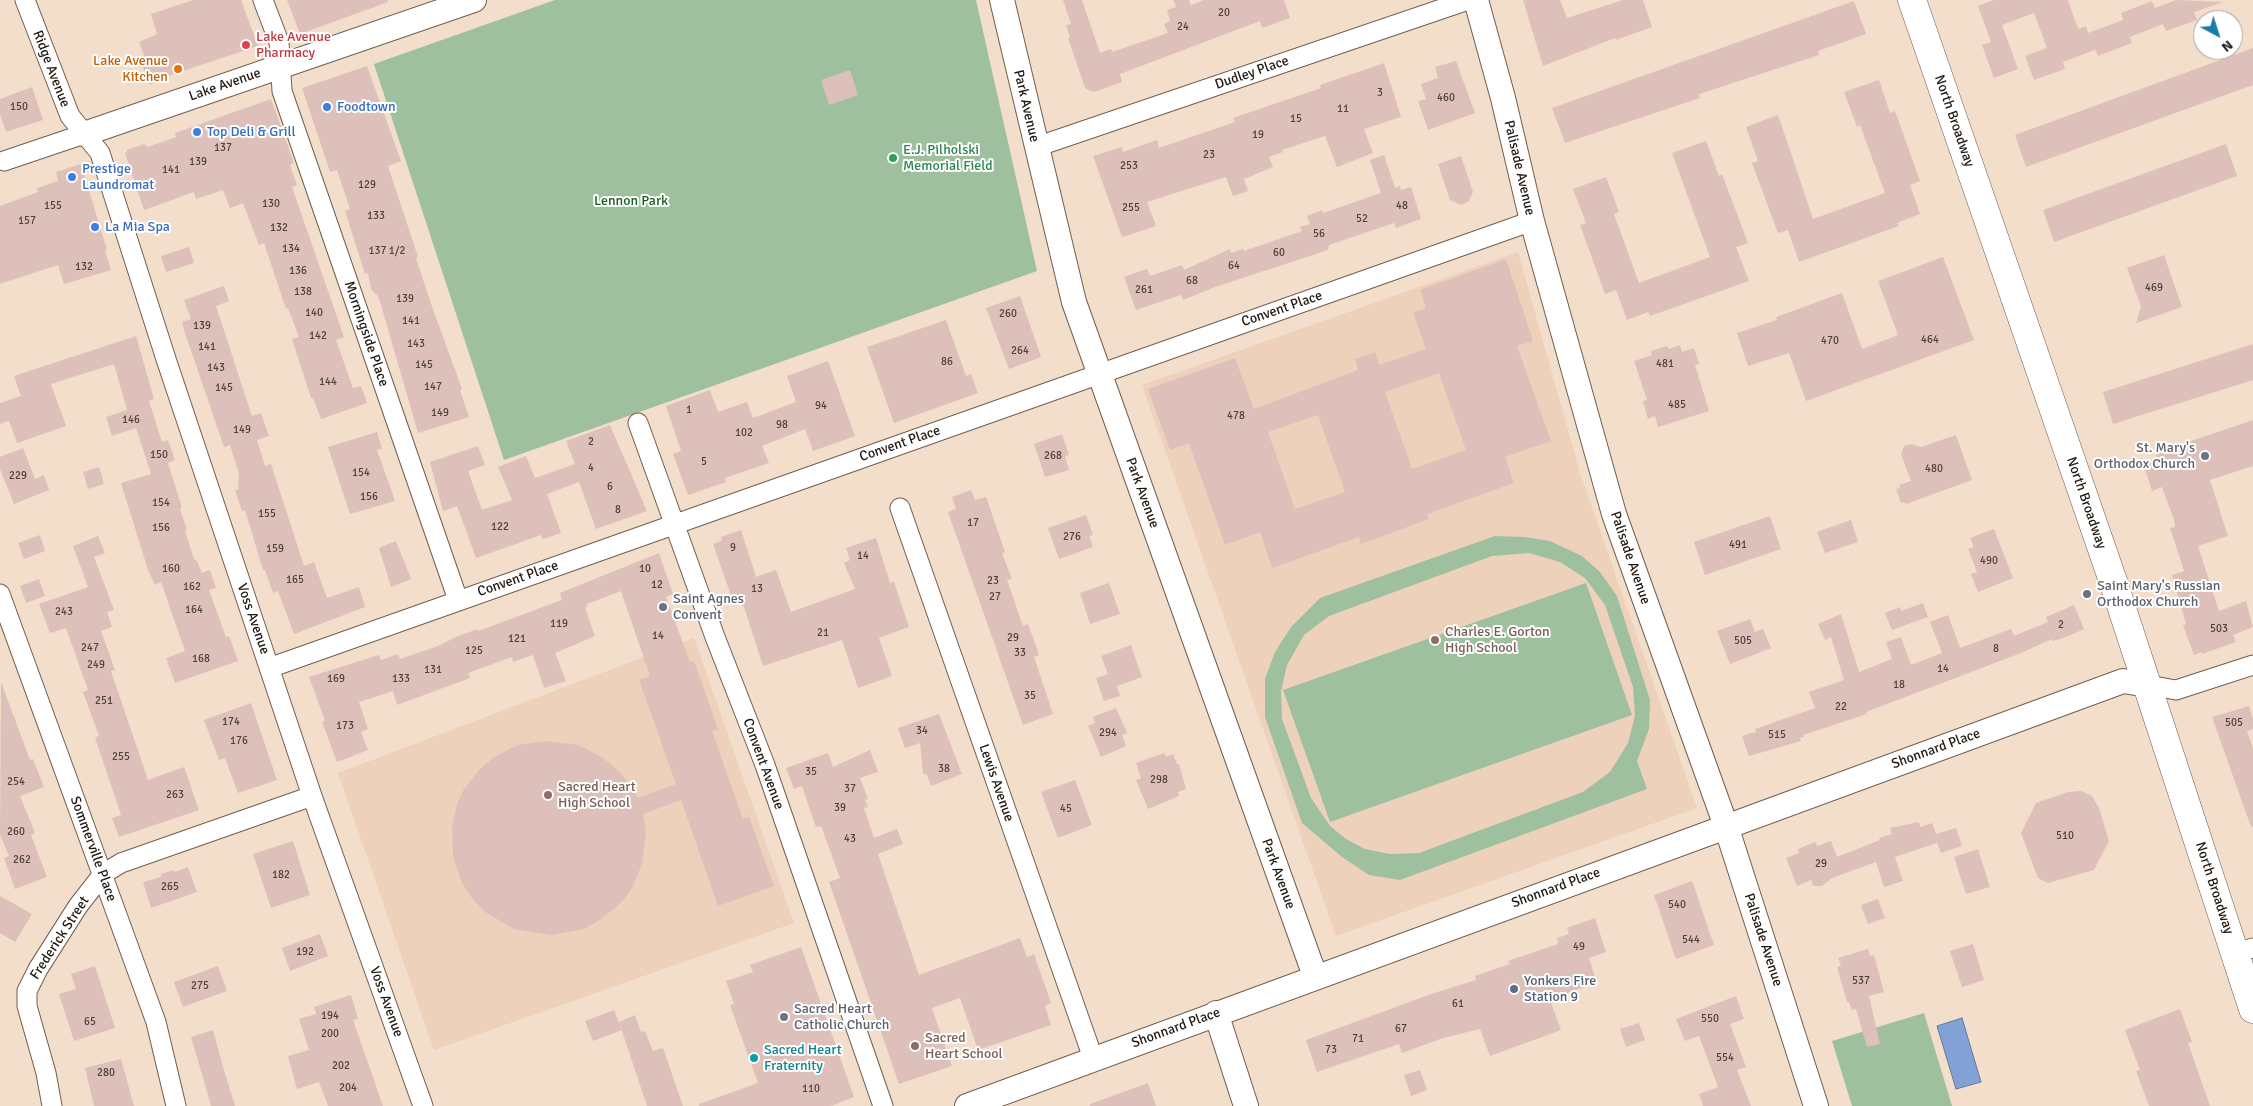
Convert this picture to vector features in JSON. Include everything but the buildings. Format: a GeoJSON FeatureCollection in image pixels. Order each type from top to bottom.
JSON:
{"type":"FeatureCollection","features":[{"type":"Feature","properties":{"kind":"main road","name":"North Broadway"},"geometry":{"type":"LineString","coordinates":[[1912,0],[2148,685],[2244,951],[2253,1009]]}},
{"type":"Feature","properties":{"kind":"street","name":"Ridge Avenue"},"geometry":{"type":"LineString","coordinates":[[25,0],[70,116],[84,134]]}},
{"type":"Feature","properties":{"kind":"street","name":"Morningside Place"},"geometry":{"type":"LineString","coordinates":[[263,0],[279,42],[282,91],[458,600]]}},
{"type":"Feature","properties":{"kind":"street","name":"Lake Avenue"},"geometry":{"type":"LineString","coordinates":[[4,161],[474,0]]}},
{"type":"Feature","properties":{"kind":"street","name":"Park Avenue"},"geometry":{"type":"LineString","coordinates":[[1002,0],[1074,302],[1315,976]]}},
{"type":"Feature","properties":{"kind":"street","name":"Dudley Place"},"geometry":{"type":"LineString","coordinates":[[1036,147],[1468,0]]}},
{"type":"Feature","properties":{"kind":"street","name":"Palisade Avenue"},"geometry":{"type":"LineString","coordinates":[[1476,0],[1503,98],[1532,221],[1614,514],[1726,826],[1816,1106]]}},
{"type":"Feature","properties":{"kind":"street","name":"Voss Avenue"},"geometry":{"type":"LineString","coordinates":[[84,134],[100,154],[166,359],[312,796],[423,1106]]}},
{"type":"Feature","properties":{"kind":"street","name":"Convent Place"},"geometry":{"type":"LineString","coordinates":[[269,668],[1532,221]]}},
{"type":"Feature","properties":{"kind":"street","name":"Convent Avenue"},"geometry":{"type":"LineString","coordinates":[[638,423],[676,523],[715,637],[765,765],[883,1106]]}},
{"type":"Feature","properties":{"kind":"street","name":"Lewis Avenue"},"geometry":{"type":"LineString","coordinates":[[900,508],[1093,1058]]}},
{"type":"Feature","properties":{"kind":"street","name":"Sommerville Place"},"geometry":{"type":"LineString","coordinates":[[0,594],[156,1022],[176,1106]]}},
{"type":"Feature","properties":{"kind":"street"},"geometry":{"type":"LineString","coordinates":[[2148,685],[2176,690],[2253,666]]}},
{"type":"Feature","properties":{"kind":"street","name":"Shonnard Place"},"geometry":{"type":"LineString","coordinates":[[966,1106],[1315,976],[2123,681],[2148,685]]}},
{"type":"Feature","properties":{"kind":"street","name":"Frederick Street"},"geometry":{"type":"LineString","coordinates":[[52,1106],[46,1072],[27,1006],[27,991],[38,969],[78,906],[103,874],[121,863],[312,796]]}},
{"type":"Feature","properties":{"kind":"street"},"geometry":{"type":"LineString","coordinates":[[1216,1013],[1246,1106]]}},
{"type":"Feature","properties":{"kind":"shaded area","name":"Charles E. Gorton High School"},"geometry":{"type":"Polygon","coordinates":[[[1518,252],[1580,473],[1697,808],[1336,936],[1142,385],[1518,252]]]}},
{"type":"Feature","properties":{"kind":"shaded area"},"geometry":{"type":"Polygon","coordinates":[[[694,638],[794,923],[434,1050],[338,773],[694,638]]]}},
{"type":"Feature","properties":{"kind":"green space","name":"Lennon Park"},"geometry":{"type":"Polygon","coordinates":[[[555,0],[976,0],[1037,271],[504,460],[374,64],[555,0]]]}},
{"type":"Feature","properties":{"kind":"green space"},"geometry":{"type":"Polygon","coordinates":[[[1495,536],[1525,537],[1550,541],[1582,556],[1600,572],[1617,596],[1650,700],[1649,729],[1637,761],[1647,789],[1400,880],[1369,875],[1342,857],[1302,823],[1265,717],[1265,679],[1275,652],[1291,627],[1320,598],[1495,536]],[[1529,553],[1492,556],[1329,616],[1304,635],[1287,665],[1281,691],[1282,719],[1311,798],[1330,826],[1346,839],[1365,849],[1390,854],[1419,853],[1583,792],[1610,772],[1628,743],[1635,716],[1633,687],[1605,605],[1585,578],[1560,562],[1529,553]]]}},
{"type":"Feature","properties":{"kind":"green space"},"geometry":{"type":"Polygon","coordinates":[[[1586,583],[1632,715],[1330,822],[1283,690],[1586,583]]]}},
{"type":"Feature","properties":{"kind":"green space"},"geometry":{"type":"Polygon","coordinates":[[[1924,1013],[1952,1106],[1852,1106],[1832,1041],[1924,1013]]]}},
{"type":"Feature","properties":{"kind":"water"},"geometry":{"type":"Polygon","coordinates":[[[1962,1018],[1981,1082],[1956,1089],[1937,1026],[1962,1018]]]}},
{"type":"Feature","properties":{"kind":"place","name":"Lake Avenue Pharmacy"},"geometry":{"type":"Point","coordinates":[246,45]}},
{"type":"Feature","properties":{"kind":"place","name":"Lake Avenue Kitchen"},"geometry":{"type":"Point","coordinates":[178,69]}},
{"type":"Feature","properties":{"kind":"place","name":"Foodtown"},"geometry":{"type":"Point","coordinates":[327,107]}},
{"type":"Feature","properties":{"kind":"place","name":"Top Deli & Grill"},"geometry":{"type":"Point","coordinates":[197,132]}},
{"type":"Feature","properties":{"kind":"place","name":"E.J. Pilholski Memorial Field"},"geometry":{"type":"Point","coordinates":[893,158]}},
{"type":"Feature","properties":{"kind":"place","name":"Prestige Laundromat"},"geometry":{"type":"Point","coordinates":[72,177]}},
{"type":"Feature","properties":{"kind":"place","name":"La Mia Spa"},"geometry":{"type":"Point","coordinates":[95,227]}},
{"type":"Feature","properties":{"kind":"place","name":"St. Mary's Orthodox Church"},"geometry":{"type":"Point","coordinates":[2205,456]}},
{"type":"Feature","properties":{"kind":"place","name":"Saint Mary's Russian Orthodox Church"},"geometry":{"type":"Point","coordinates":[2087,594]}},
{"type":"Feature","properties":{"kind":"place","name":"Saint Agnes Convent"},"geometry":{"type":"Point","coordinates":[663,607]}},
{"type":"Feature","properties":{"kind":"place","name":"Charles E. Gorton High School"},"geometry":{"type":"Point","coordinates":[1435,640]}},
{"type":"Feature","properties":{"kind":"place","name":"Sacred Heart High School"},"geometry":{"type":"Point","coordinates":[548,795]}},
{"type":"Feature","properties":{"kind":"place","name":"Yonkers Fire Station 9"},"geometry":{"type":"Point","coordinates":[1514,989]}},
{"type":"Feature","properties":{"kind":"place","name":"Sacred Heart Catholic Church"},"geometry":{"type":"Point","coordinates":[784,1017]}},
{"type":"Feature","properties":{"kind":"place","name":"Sacred Heart School"},"geometry":{"type":"Point","coordinates":[915,1046]}},
{"type":"Feature","properties":{"kind":"place","name":"Sacred Heart Fraternity"},"geometry":{"type":"Point","coordinates":[754,1058]}}]}
